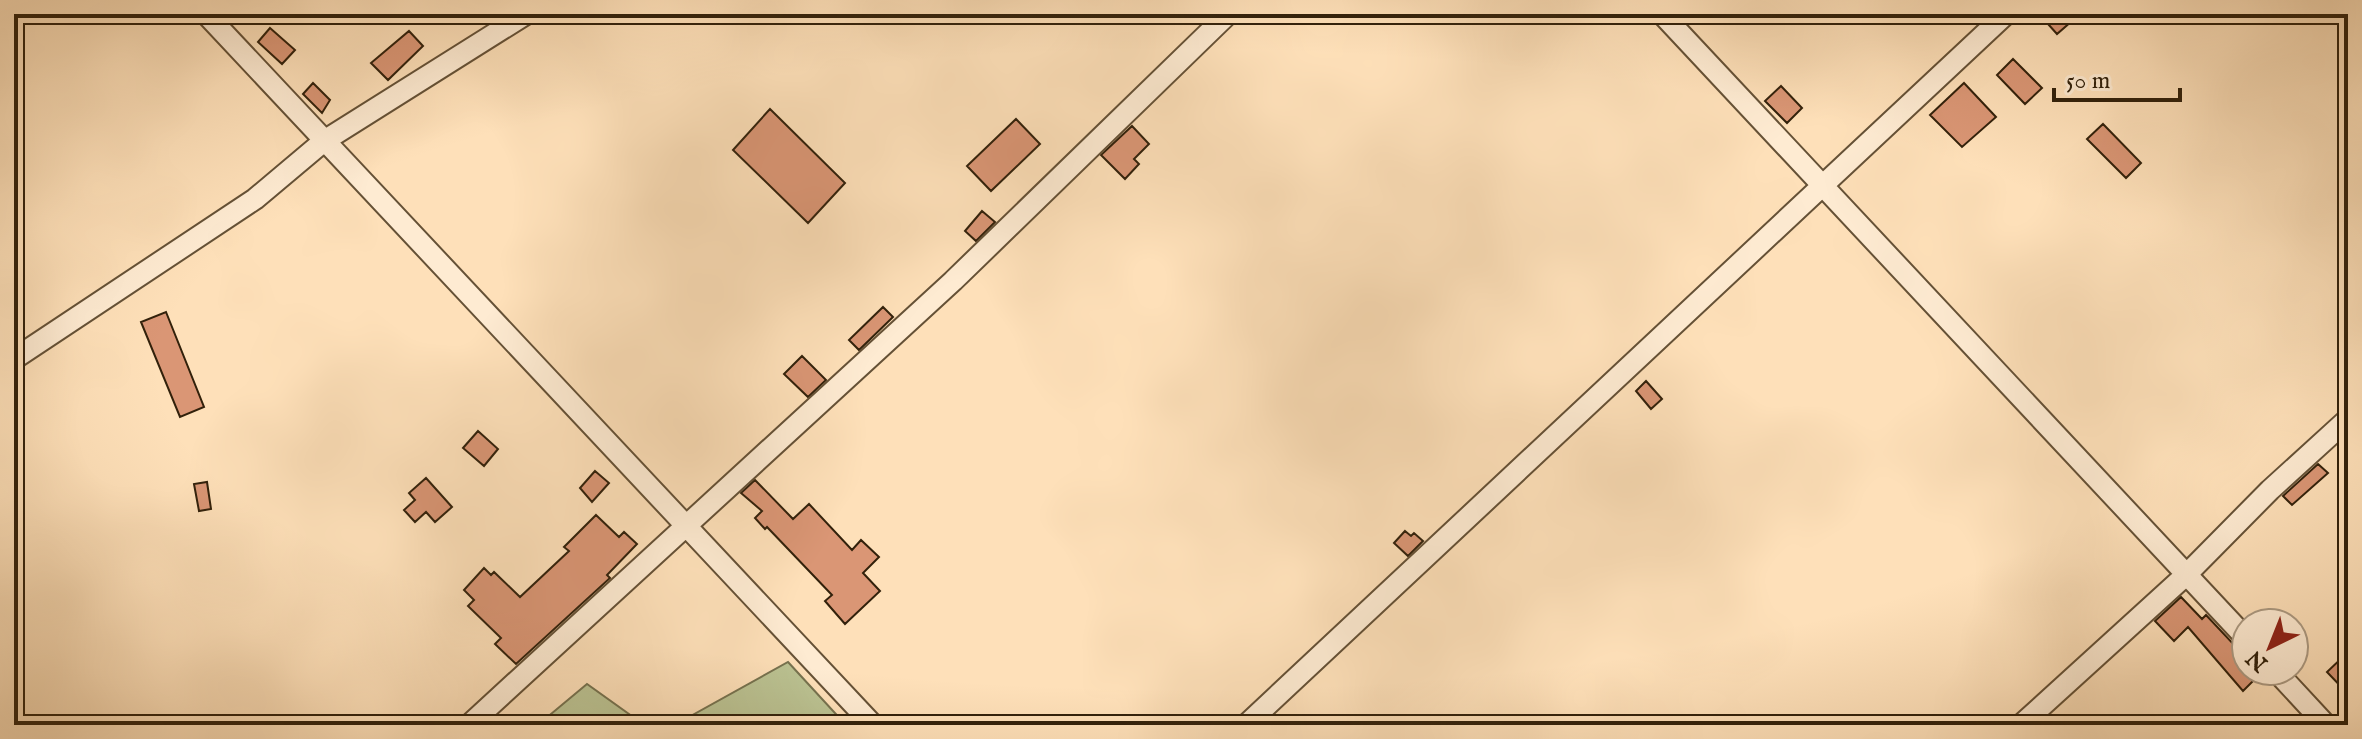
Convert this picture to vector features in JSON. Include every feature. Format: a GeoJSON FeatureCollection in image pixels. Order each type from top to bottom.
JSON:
{"type":"FeatureCollection","features":[{"type":"Feature","properties":{"kind":"street"},"geometry":{"type":"LineString","coordinates":[[206,14],[873,725]]}},
{"type":"Feature","properties":{"kind":"street"},"geometry":{"type":"LineString","coordinates":[[14,359],[255,199],[324,141],[526,14]]}},
{"type":"Feature","properties":{"kind":"street"},"geometry":{"type":"LineString","coordinates":[[469,725],[941,292],[1228,14]]}},
{"type":"Feature","properties":{"kind":"street"},"geometry":{"type":"LineString","coordinates":[[1662,14],[2230,621]]}},
{"type":"Feature","properties":{"kind":"street"},"geometry":{"type":"LineString","coordinates":[[1246,725],[2006,14]]}},
{"type":"Feature","properties":{"kind":"street"},"geometry":{"type":"LineString","coordinates":[[2021,725],[2187,574],[2270,490],[2348,419]]}},
{"type":"Feature","properties":{"kind":"street"},"geometry":{"type":"LineString","coordinates":[[2291,687],[2326,725]]}},
{"type":"Feature","properties":{"kind":"green space"},"geometry":{"type":"Polygon","coordinates":[[[788,662],[846,725],[499,725],[513,715],[545,719],[587,684],[636,719],[678,723],[788,662]]]}},
{"type":"Feature","properties":{"kind":"building"},"geometry":{"type":"Polygon","coordinates":[[[2039,14],[2080,14],[2057,34],[2039,14]]]}},
{"type":"Feature","properties":{"kind":"building"},"geometry":{"type":"Polygon","coordinates":[[[270,28],[295,50],[282,64],[258,42],[270,28]]]}},
{"type":"Feature","properties":{"kind":"building"},"geometry":{"type":"Polygon","coordinates":[[[409,31],[423,46],[388,80],[371,63],[409,31]]]}},
{"type":"Feature","properties":{"kind":"building"},"geometry":{"type":"Polygon","coordinates":[[[2013,59],[2042,88],[2025,104],[1997,75],[2013,59]]]}},
{"type":"Feature","properties":{"kind":"building"},"geometry":{"type":"Polygon","coordinates":[[[313,83],[330,100],[322,113],[303,94],[313,83]]]}},
{"type":"Feature","properties":{"kind":"building"},"geometry":{"type":"Polygon","coordinates":[[[1964,83],[1996,117],[1962,147],[1930,115],[1964,83]]]}},
{"type":"Feature","properties":{"kind":"building"},"geometry":{"type":"Polygon","coordinates":[[[1781,86],[1802,108],[1787,123],[1765,101],[1781,86]]]}},
{"type":"Feature","properties":{"kind":"building"},"geometry":{"type":"Polygon","coordinates":[[[770,109],[845,183],[808,223],[733,150],[770,109]]]}},
{"type":"Feature","properties":{"kind":"building"},"geometry":{"type":"Polygon","coordinates":[[[1016,119],[1040,144],[991,191],[967,166],[1016,119]]]}},
{"type":"Feature","properties":{"kind":"building"},"geometry":{"type":"Polygon","coordinates":[[[2103,124],[2141,163],[2126,178],[2087,139],[2103,124]]]}},
{"type":"Feature","properties":{"kind":"building"},"geometry":{"type":"Polygon","coordinates":[[[1132,126],[1149,144],[1134,159],[1139,164],[1125,179],[1101,155],[1132,126]]]}},
{"type":"Feature","properties":{"kind":"building"},"geometry":{"type":"Polygon","coordinates":[[[982,211],[995,222],[976,241],[965,231],[982,211]]]}},
{"type":"Feature","properties":{"kind":"building"},"geometry":{"type":"Polygon","coordinates":[[[883,307],[893,317],[859,350],[849,340],[883,307]]]}},
{"type":"Feature","properties":{"kind":"building"},"geometry":{"type":"Polygon","coordinates":[[[166,312],[204,407],[180,417],[141,322],[166,312]]]}},
{"type":"Feature","properties":{"kind":"building"},"geometry":{"type":"Polygon","coordinates":[[[802,356],[826,380],[808,397],[784,374],[802,356]]]}},
{"type":"Feature","properties":{"kind":"building"},"geometry":{"type":"Polygon","coordinates":[[[1646,381],[1662,399],[1651,409],[1636,391],[1646,381]]]}},
{"type":"Feature","properties":{"kind":"building"},"geometry":{"type":"Polygon","coordinates":[[[478,431],[498,449],[484,466],[463,448],[478,431]]]}},
{"type":"Feature","properties":{"kind":"building"},"geometry":{"type":"Polygon","coordinates":[[[2318,464],[2328,473],[2292,505],[2283,496],[2318,464]]]}},
{"type":"Feature","properties":{"kind":"building"},"geometry":{"type":"Polygon","coordinates":[[[595,471],[609,483],[592,502],[580,488],[595,471]]]}},
{"type":"Feature","properties":{"kind":"building"},"geometry":{"type":"Polygon","coordinates":[[[426,478],[452,507],[435,522],[426,512],[415,522],[404,510],[415,500],[409,493],[426,478]]]}},
{"type":"Feature","properties":{"kind":"building"},"geometry":{"type":"Polygon","coordinates":[[[755,480],[793,519],[809,504],[852,550],[861,540],[879,557],[863,573],[880,591],[845,624],[825,601],[832,595],[755,518],[762,511],[741,493],[755,480]]]}},
{"type":"Feature","properties":{"kind":"building"},"geometry":{"type":"Polygon","coordinates":[[[207,482],[211,509],[199,511],[194,484],[207,482]]]}},
{"type":"Feature","properties":{"kind":"building"},"geometry":{"type":"Polygon","coordinates":[[[596,515],[619,537],[624,532],[637,544],[607,575],[610,578],[516,664],[495,644],[501,638],[468,606],[474,600],[464,590],[484,568],[491,575],[494,572],[520,597],[569,551],[564,547],[596,515]]]}},
{"type":"Feature","properties":{"kind":"building"},"geometry":{"type":"Polygon","coordinates":[[[1405,531],[1411,536],[1414,533],[1423,541],[1408,556],[1394,543],[1405,531]]]}},
{"type":"Feature","properties":{"kind":"building"},"geometry":{"type":"Polygon","coordinates":[[[2181,597],[2202,619],[2206,615],[2230,641],[2230,676],[2188,627],[2174,641],[2155,621],[2181,597]]]}},
{"type":"Feature","properties":{"kind":"building"},"geometry":{"type":"Polygon","coordinates":[[[2348,652],[2348,694],[2327,672],[2348,652]]]}}]}
